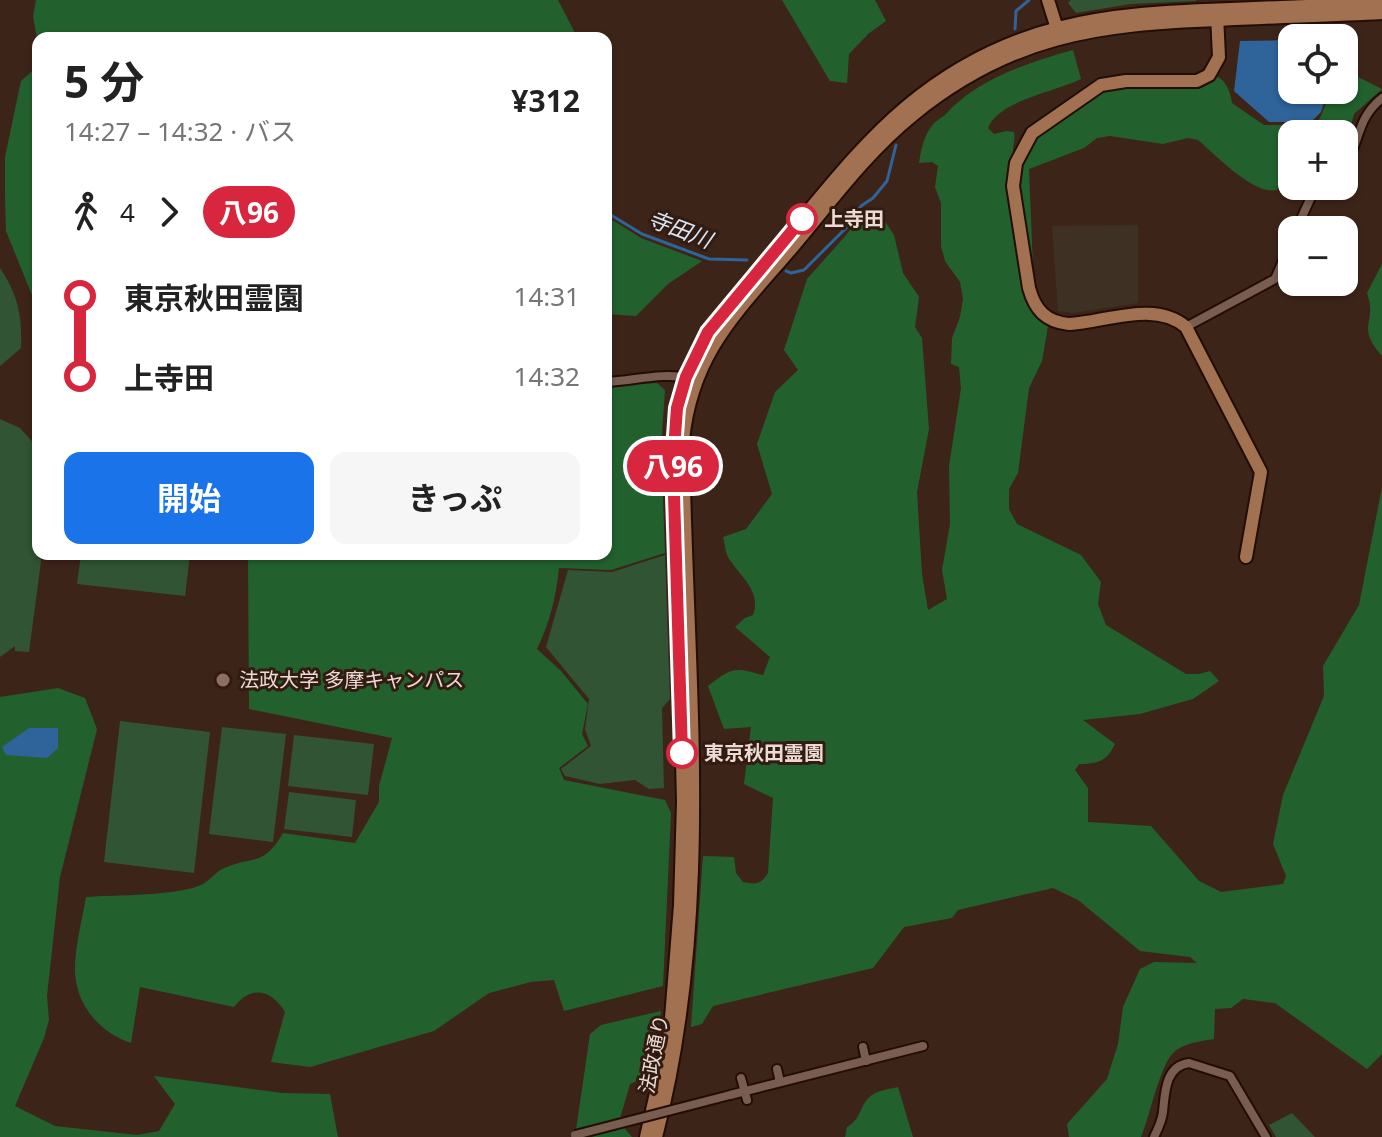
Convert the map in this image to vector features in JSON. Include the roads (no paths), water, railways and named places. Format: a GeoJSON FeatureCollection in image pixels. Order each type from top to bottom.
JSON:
{"type":"FeatureCollection","features":[{"type":"Feature","properties":{"kind":"street"},"geometry":{"type":"LineString","coordinates":[[1059,32],[1050,5],[1064,1]]}},
{"type":"Feature","properties":{"kind":"street"},"geometry":{"type":"LineString","coordinates":[[681,977],[683,802],[674,440],[677,408],[703,341],[721,314],[859,153],[889,123],[922,95],[980,58],[1124,14],[1217,14],[1382,3]]}},
{"type":"Feature","properties":{"kind":"street"},"geometry":{"type":"LineString","coordinates":[[1363,6],[1382,13]]}},
{"type":"Feature","properties":{"kind":"street"},"geometry":{"type":"LineString","coordinates":[[1217,14],[1219,57],[1209,75],[1191,82],[1113,82],[1090,91],[1032,133],[1020,152],[1013,186],[1029,288],[1033,304],[1040,312],[1055,322],[1069,324],[1160,313],[1186,327],[1261,472],[1246,557]]}},
{"type":"Feature","properties":{"kind":"street"},"geometry":{"type":"LineString","coordinates":[[1358,132],[1365,115],[1382,98]]}},
{"type":"Feature","properties":{"kind":"street"},"geometry":{"type":"LineString","coordinates":[[1186,327],[1275,279],[1278,272]]}},
{"type":"Feature","properties":{"kind":"street"},"geometry":{"type":"LineString","coordinates":[[612,382],[642,380],[667,374],[691,378]]}},
{"type":"Feature","properties":{"kind":"street","name":"法政通り"},"geometry":{"type":"LineString","coordinates":[[646,1137],[681,977]]}},
{"type":"Feature","properties":{"kind":"street","name":"法政通り"},"geometry":{"type":"LineString","coordinates":[[656,1137],[676,1054],[681,977]]}},
{"type":"Feature","properties":{"kind":"street"},"geometry":{"type":"LineString","coordinates":[[572,1136],[730,1095],[746,1096],[780,1082],[923,1046]]}},
{"type":"Feature","properties":{"kind":"street"},"geometry":{"type":"LineString","coordinates":[[863,1047],[866,1061]]}},
{"type":"Feature","properties":{"kind":"street"},"geometry":{"type":"LineString","coordinates":[[1154,1137],[1161,1121],[1171,1075],[1178,1066],[1189,1063],[1230,1076],[1266,1137]]}},
{"type":"Feature","properties":{"kind":"street"},"geometry":{"type":"LineString","coordinates":[[777,1069],[780,1082]]}},
{"type":"Feature","properties":{"kind":"street"},"geometry":{"type":"LineString","coordinates":[[741,1078],[746,1096]]}},
{"type":"Feature","properties":{"kind":"water"},"geometry":{"type":"Polygon","coordinates":[[[1278,40],[1278,104],[1324,104],[1321,112],[1313,120],[1269,122],[1234,91],[1240,41],[1278,40]]]}},
{"type":"Feature","properties":{"kind":"water"},"geometry":{"type":"Polygon","coordinates":[[[29,728],[58,728],[58,748],[47,758],[6,755],[2,747],[29,728]]]}},
{"type":"Feature","properties":{"kind":"waterway","name":"寺田川"},"geometry":{"type":"LineString","coordinates":[[1015,29],[1016,11],[1029,0]]}},
{"type":"Feature","properties":{"kind":"waterway","name":"寺田川"},"geometry":{"type":"LineString","coordinates":[[786,271],[804,270],[847,227],[861,206],[873,198],[887,181],[896,145]]}},
{"type":"Feature","properties":{"kind":"waterway","name":"寺田川"},"geometry":{"type":"LineString","coordinates":[[612,216],[642,234],[709,259],[747,260]]}},
{"type":"Feature","properties":{"kind":"place","name":"上寺田"},"geometry":{"type":"Point","coordinates":[802,219]}},
{"type":"Feature","properties":{"kind":"place","name":"法政大学 多摩キャンパス"},"geometry":{"type":"Point","coordinates":[223,680]}},
{"type":"Feature","properties":{"kind":"place","name":"東京秋田霊園"},"geometry":{"type":"Point","coordinates":[682,753]}}]}
